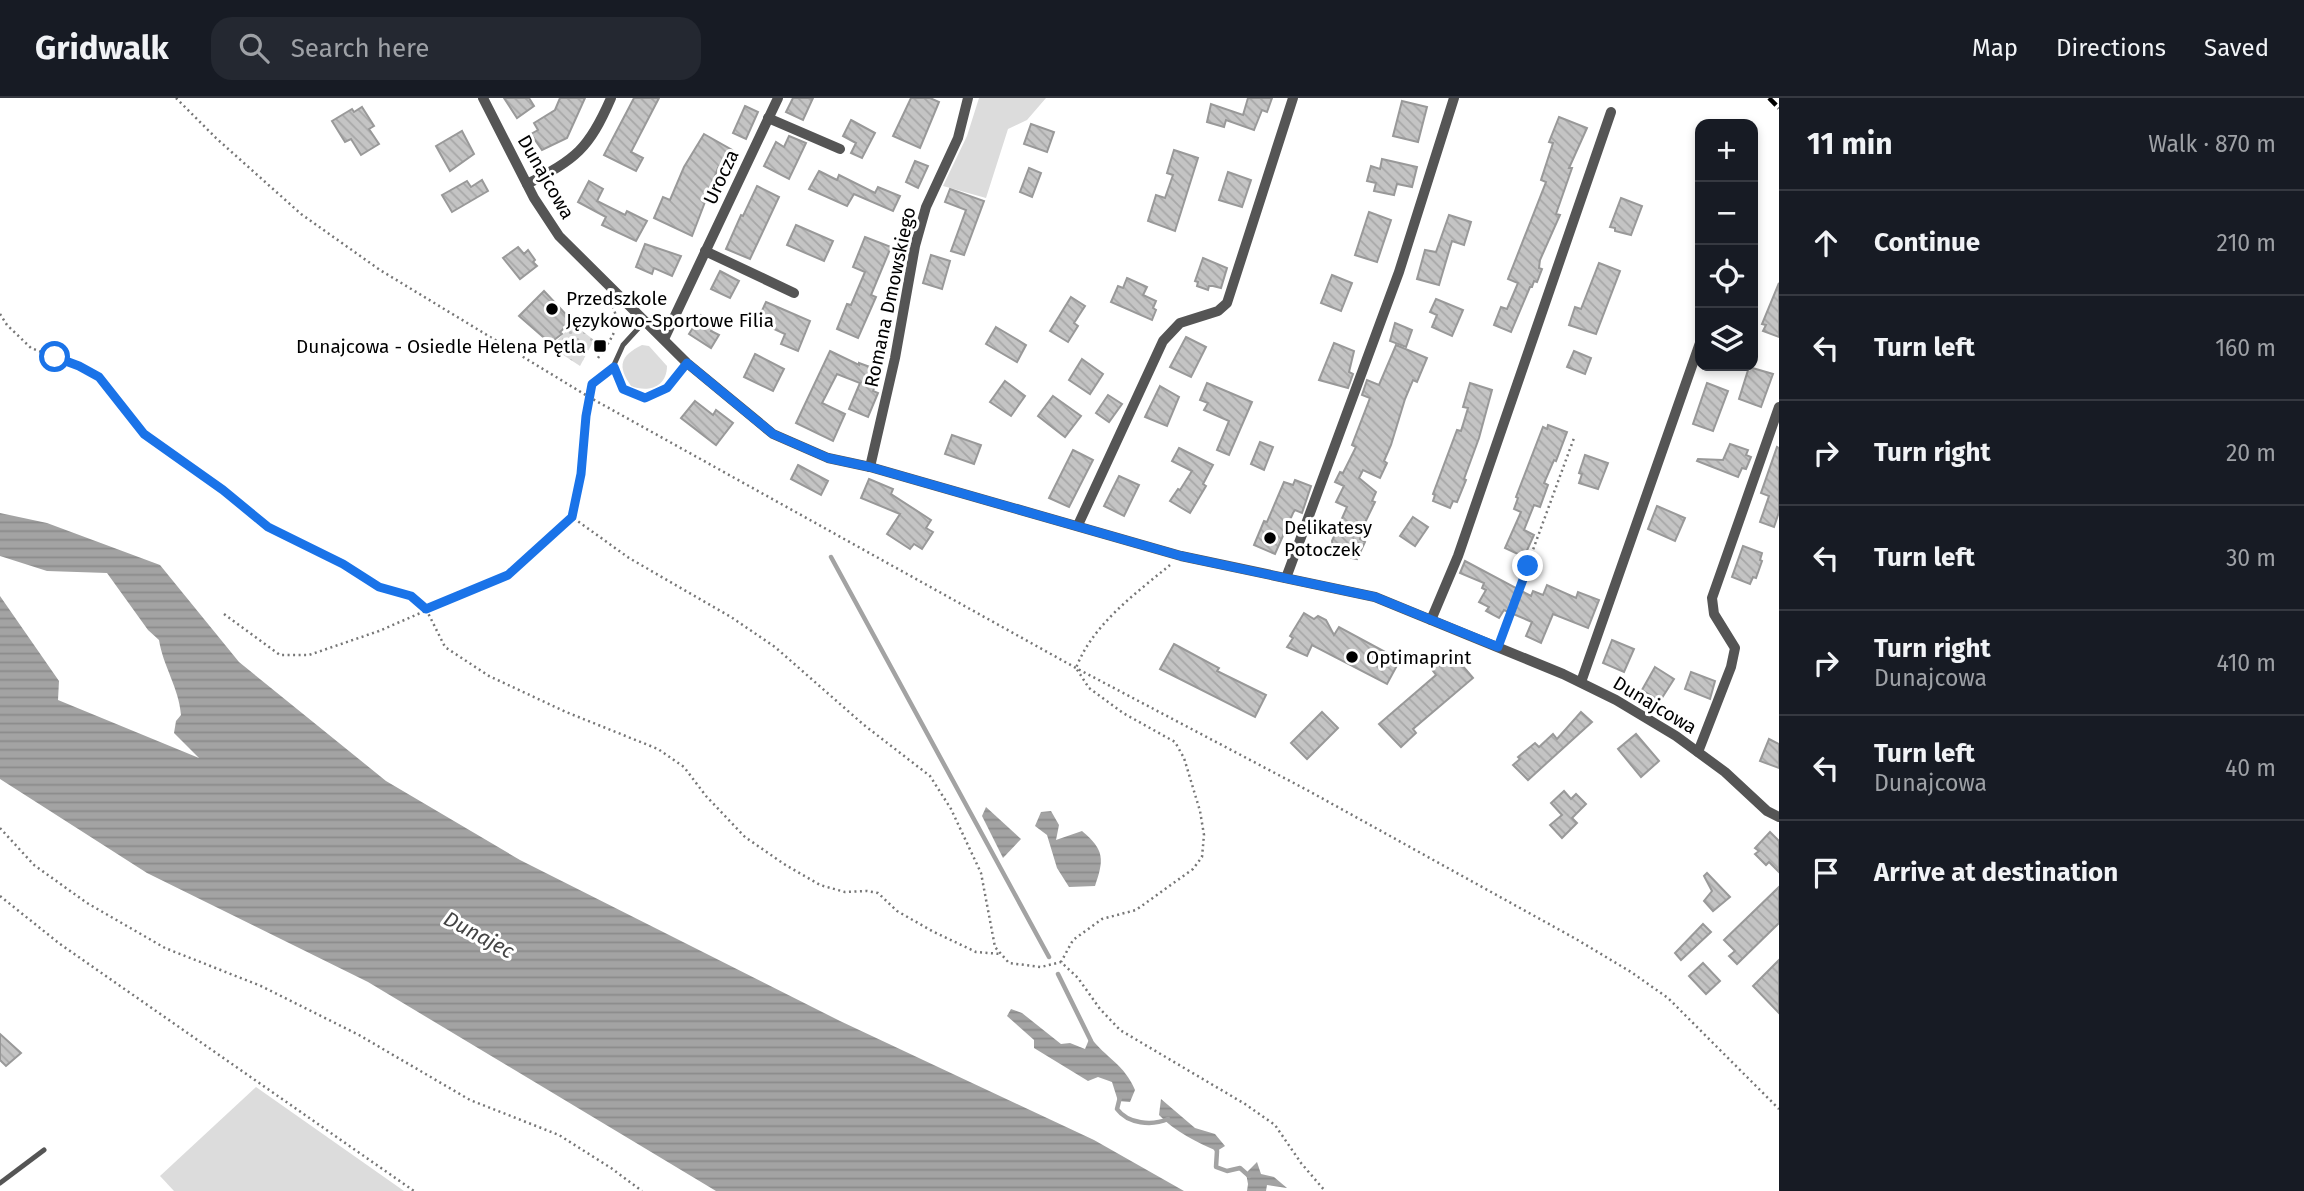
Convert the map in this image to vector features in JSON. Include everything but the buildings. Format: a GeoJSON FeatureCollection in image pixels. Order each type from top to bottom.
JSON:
{"type":"FeatureCollection","features":[{"type":"Feature","properties":{"kind":"street","name":"Dunajcowa"},"geometry":{"type":"LineString","coordinates":[[483,98],[527,184],[559,236],[687,363],[773,434],[828,458],[870,467],[1181,556],[1375,597],[1581,682],[1640,714],[1725,772],[1767,811],[1779,817]]}},
{"type":"Feature","properties":{"kind":"street"},"geometry":{"type":"LineString","coordinates":[[527,184],[566,164],[585,145],[599,126],[611,98]]}},
{"type":"Feature","properties":{"kind":"street","name":"Urocza"},"geometry":{"type":"LineString","coordinates":[[663,339],[778,98]]}},
{"type":"Feature","properties":{"kind":"street","name":"Romana Dmowskiego"},"geometry":{"type":"LineString","coordinates":[[870,467],[895,358],[915,246],[926,208],[958,138],[968,98]]}},
{"type":"Feature","properties":{"kind":"street"},"geometry":{"type":"LineString","coordinates":[[1078,525],[1163,341],[1180,323],[1218,311],[1227,303],[1293,98]]}},
{"type":"Feature","properties":{"kind":"street"},"geometry":{"type":"LineString","coordinates":[[1286,578],[1399,272],[1454,98]]}},
{"type":"Feature","properties":{"kind":"street"},"geometry":{"type":"LineString","coordinates":[[1431,620],[1458,556],[1611,112]]}},
{"type":"Feature","properties":{"kind":"street"},"geometry":{"type":"LineString","coordinates":[[768,118],[840,149]]}},
{"type":"Feature","properties":{"kind":"street"},"geometry":{"type":"LineString","coordinates":[[705,251],[794,293]]}},
{"type":"Feature","properties":{"kind":"street"},"geometry":{"type":"LineString","coordinates":[[1581,682],[1695,357]]}},
{"type":"Feature","properties":{"kind":"street"},"geometry":{"type":"LineString","coordinates":[[1698,752],[1731,667],[1735,648],[1714,614],[1712,598],[1779,407]]}},
{"type":"Feature","properties":{"kind":"lane"},"geometry":{"type":"LineString","coordinates":[[645,321],[622,345],[614,367],[623,389],[645,398],[667,388],[687,363]]}},
{"type":"Feature","properties":{"kind":"lane"},"geometry":{"type":"LineString","coordinates":[[0,1183],[44,1150]]}},
{"type":"Feature","properties":{"kind":"path"},"geometry":{"type":"LineString","coordinates":[[176,98],[216,138],[301,214],[380,271],[589,397],[1076,668],[1307,790],[1631,972],[1668,998],[1779,1110]]}},
{"type":"Feature","properties":{"kind":"path"},"geometry":{"type":"LineString","coordinates":[[598,358],[615,331],[616,314],[607,297],[614,289]]}},
{"type":"Feature","properties":{"kind":"path"},"geometry":{"type":"LineString","coordinates":[[0,314],[7,326],[31,348],[79,366],[99,377],[144,434],[223,490],[268,527],[343,564],[379,587],[411,596],[426,609],[445,647],[489,676],[658,750],[684,767],[706,796],[746,836],[784,864],[820,885],[845,892],[878,893],[897,911],[932,931],[976,952],[1001,954]]}},
{"type":"Feature","properties":{"kind":"path"},"geometry":{"type":"LineString","coordinates":[[224,614],[280,655],[309,655],[379,631],[508,575],[572,517],[581,474],[592,384],[614,367]]}},
{"type":"Feature","properties":{"kind":"path"},"geometry":{"type":"LineString","coordinates":[[1498,647],[1574,438]]}},
{"type":"Feature","properties":{"kind":"path"},"geometry":{"type":"LineString","coordinates":[[572,517],[629,558],[731,617],[775,648],[864,725],[930,776],[951,809],[981,873],[995,947],[1009,963],[1041,967],[1060,962],[1073,940],[1102,919],[1136,910],[1193,869],[1202,857],[1204,835],[1200,811],[1184,758],[1175,742],[1123,713],[1089,688],[1076,668],[1099,628],[1181,556]]}},
{"type":"Feature","properties":{"kind":"path"},"geometry":{"type":"LineString","coordinates":[[0,828],[34,865],[87,902],[165,948],[261,986],[359,1035],[470,1100],[559,1135],[642,1191]]}},
{"type":"Feature","properties":{"kind":"path"},"geometry":{"type":"LineString","coordinates":[[0,897],[60,944],[414,1191]]}},
{"type":"Feature","properties":{"kind":"path"},"geometry":{"type":"LineString","coordinates":[[1060,962],[1078,978],[1100,1009],[1121,1030],[1245,1104],[1275,1125],[1301,1163],[1325,1191]]}},
{"type":"Feature","properties":{"kind":"shaded area"},"geometry":{"type":"Polygon","coordinates":[[[979,98],[1046,98],[1027,120],[1008,129],[986,198],[943,186],[967,136],[979,98]]]}},
{"type":"Feature","properties":{"kind":"shaded area"},"geometry":{"type":"Polygon","coordinates":[[[573,324],[594,340],[580,366],[551,347],[573,324]]]}},
{"type":"Feature","properties":{"kind":"shaded area"},"geometry":{"type":"Polygon","coordinates":[[[642,345],[649,346],[667,366],[664,379],[660,383],[644,389],[631,386],[623,367],[629,353],[642,345]]]}},
{"type":"Feature","properties":{"kind":"shaded area"},"geometry":{"type":"Polygon","coordinates":[[[256,1087],[404,1191],[174,1191],[160,1176],[256,1087]]]}},
{"type":"Feature","properties":{"kind":"water","name":"Dunajec"},"geometry":{"type":"Polygon","coordinates":[[[0,513],[47,523],[160,565],[239,662],[386,781],[520,860],[840,1021],[1094,1140],[1184,1191],[716,1191],[368,982],[147,873],[0,779],[0,596],[59,681],[58,700],[199,758],[174,733],[176,721],[181,715],[180,705],[159,640],[148,630],[107,573],[47,571],[0,556],[0,513]]]}},
{"type":"Feature","properties":{"kind":"water"},"geometry":{"type":"Polygon","coordinates":[[[986,807],[1021,839],[1003,858],[982,816],[986,807]]]}},
{"type":"Feature","properties":{"kind":"water"},"geometry":{"type":"Polygon","coordinates":[[[1051,811],[1059,825],[1056,840],[1082,831],[1099,850],[1101,862],[1095,886],[1069,887],[1057,868],[1047,835],[1035,826],[1041,812],[1051,811]]]}},
{"type":"Feature","properties":{"kind":"water"},"geometry":{"type":"Polygon","coordinates":[[[1011,1009],[1022,1013],[1061,1044],[1070,1043],[1085,1049],[1090,1037],[1131,1081],[1135,1090],[1130,1102],[1118,1101],[1112,1082],[1098,1077],[1088,1081],[1034,1048],[1034,1040],[1007,1016],[1011,1009]]]}},
{"type":"Feature","properties":{"kind":"water"},"geometry":{"type":"Polygon","coordinates":[[[1161,1099],[1195,1128],[1215,1134],[1225,1146],[1217,1151],[1172,1126],[1159,1115],[1161,1099]]]}},
{"type":"Feature","properties":{"kind":"water"},"geometry":{"type":"Polygon","coordinates":[[[1257,1162],[1261,1174],[1274,1177],[1287,1188],[1267,1185],[1266,1191],[1247,1191],[1246,1173],[1257,1162]]]}},
{"type":"Feature","properties":{"kind":"waterway"},"geometry":{"type":"LineString","coordinates":[[831,557],[1049,957]]}},
{"type":"Feature","properties":{"kind":"waterway"},"geometry":{"type":"LineString","coordinates":[[1058,974],[1091,1041]]}},
{"type":"Feature","properties":{"kind":"waterway"},"geometry":{"type":"LineString","coordinates":[[1120,1097],[1117,1109],[1127,1118],[1148,1123],[1168,1119]]}},
{"type":"Feature","properties":{"kind":"waterway"},"geometry":{"type":"LineString","coordinates":[[1215,1147],[1216,1167],[1227,1171],[1240,1168],[1249,1176]]}},
{"type":"Feature","properties":{"kind":"railway"},"geometry":{"type":"LineString","coordinates":[[1769,98],[1779,108]]}},
{"type":"Feature","properties":{"kind":"place","name":"Przedszkole Językowo-Sportowe Filia"},"geometry":{"type":"Point","coordinates":[552,309]}},
{"type":"Feature","properties":{"kind":"place","name":"Dunajcowa - Osiedle Helena Pętla"},"geometry":{"type":"Point","coordinates":[600,346]}},
{"type":"Feature","properties":{"kind":"place","name":"Delikatesy Potoczek"},"geometry":{"type":"Point","coordinates":[1270,538]}},
{"type":"Feature","properties":{"kind":"place","name":"Optimaprint"},"geometry":{"type":"Point","coordinates":[1352,657]}},
{"type":"Feature","properties":{"kind":"route"},"geometry":{"type":"LineString","coordinates":[[55,357],[99,377],[144,434],[183,460],[268,527],[343,564],[379,587],[411,596],[426,609],[508,575],[572,517],[581,474],[592,384],[614,367],[623,389],[645,398],[667,388],[687,363],[773,434],[828,458],[870,467],[1181,556],[1375,597],[1498,647],[1528,566]]}}]}
